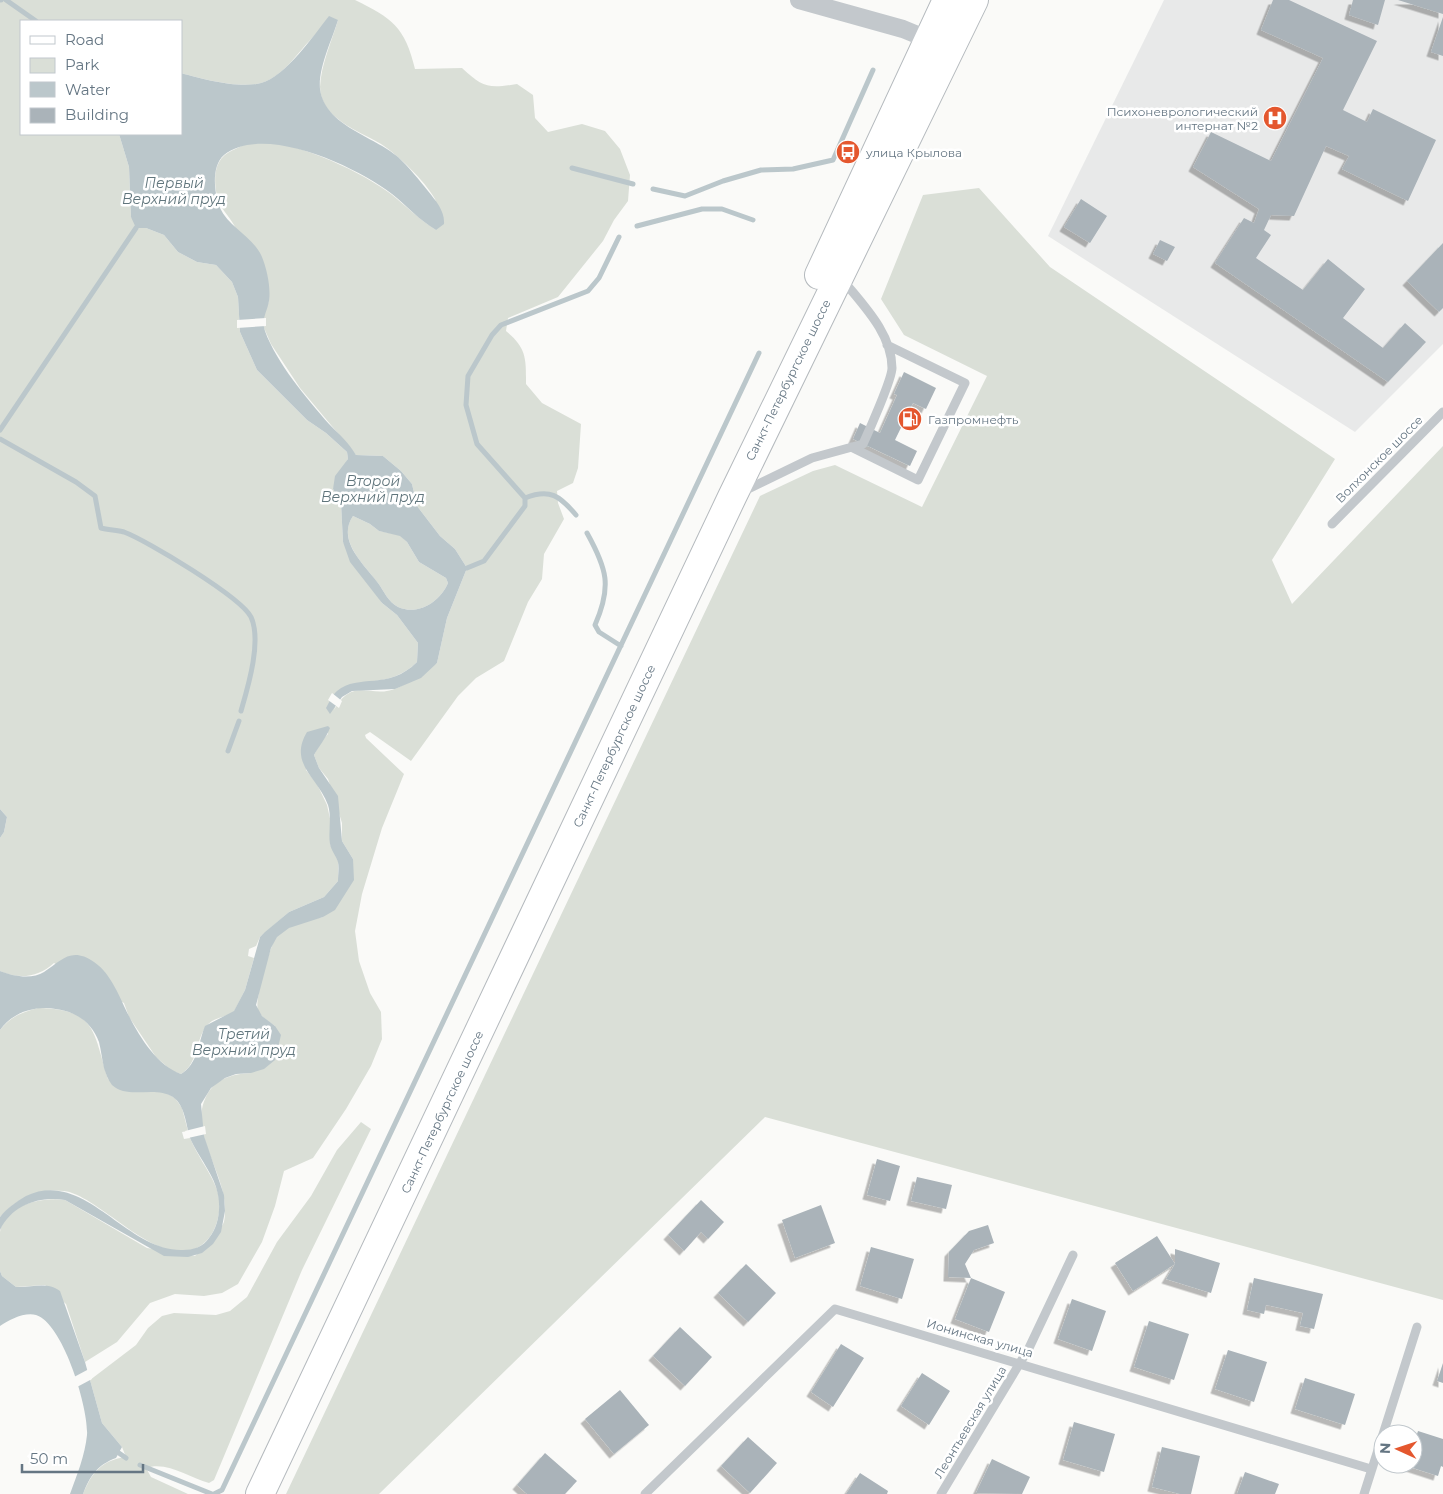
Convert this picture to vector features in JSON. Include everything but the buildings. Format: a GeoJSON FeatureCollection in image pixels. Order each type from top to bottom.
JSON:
{"type":"FeatureCollection","features":[{"type":"Feature","properties":{"kind":"main road","name":"Санкт-Петербургское шоссе"},"geometry":{"type":"LineString","coordinates":[[260,1494],[732,497],[839,275],[877,201],[939,44],[947,0]]}},
{"type":"Feature","properties":{"kind":"main road","name":"Санкт-Петербургское шоссе"},"geometry":{"type":"LineString","coordinates":[[240,1494],[522,904],[939,44],[974,0]]}},
{"type":"Feature","properties":{"kind":"street"},"geometry":{"type":"LineString","coordinates":[[799,0],[903,29],[939,44]]}},
{"type":"Feature","properties":{"kind":"lane"},"geometry":{"type":"LineString","coordinates":[[732,497],[812,458],[863,444],[892,369],[885,336],[839,275]]}},
{"type":"Feature","properties":{"kind":"lane"},"geometry":{"type":"LineString","coordinates":[[851,447],[918,480],[965,384],[887,345]]}},
{"type":"Feature","properties":{"kind":"lane","name":"Волхонское шоссе"},"geometry":{"type":"LineString","coordinates":[[1332,524],[1443,412]]}},
{"type":"Feature","properties":{"kind":"lane","name":"Леонтьевская улица"},"geometry":{"type":"LineString","coordinates":[[941,1494],[1020,1363],[1073,1255]]}},
{"type":"Feature","properties":{"kind":"lane","name":"Ионинская улица"},"geometry":{"type":"LineString","coordinates":[[645,1494],[835,1309],[1371,1469]]}},
{"type":"Feature","properties":{"kind":"lane"},"geometry":{"type":"LineString","coordinates":[[1364,1494],[1417,1327]]}},
{"type":"Feature","properties":{"kind":"shaded area","name":"Психоневрологический интернат №2"},"geometry":{"type":"Polygon","coordinates":[[[1164,0],[1443,0],[1443,344],[1355,432],[1048,236],[1164,0]]]}},
{"type":"Feature","properties":{"kind":"green space"},"geometry":{"type":"Polygon","coordinates":[[[0,0],[355,0],[379,12],[395,26],[407,43],[415,69],[462,68],[486,85],[517,84],[533,95],[535,118],[548,132],[582,124],[605,131],[620,149],[630,175],[628,201],[614,220],[603,241],[558,297],[508,318],[506,331],[518,343],[524,354],[526,384],[542,403],[581,424],[578,468],[573,483],[557,491],[558,503],[564,519],[544,554],[542,579],[528,602],[504,661],[476,678],[458,696],[411,761],[370,732],[365,735],[404,774],[382,828],[362,894],[355,931],[359,961],[370,993],[381,1012],[382,1039],[371,1066],[346,1109],[313,1158],[284,1171],[275,1206],[262,1242],[238,1284],[222,1293],[204,1296],[175,1294],[150,1303],[117,1342],[85,1362],[66,1304],[45,1285],[16,1287],[2,1276],[0,1271],[0,1232],[3,1222],[9,1215],[26,1204],[56,1199],[65,1200],[147,1248],[195,1256],[210,1241],[224,1223],[225,1209],[219,1180],[204,1136],[201,1121],[202,1107],[208,1093],[217,1083],[227,1077],[251,1073],[275,1026],[261,1015],[257,1005],[263,973],[277,936],[305,921],[323,917],[353,859],[342,841],[342,823],[328,779],[319,768],[314,755],[322,740],[328,734],[328,726],[306,770],[317,784],[327,805],[331,823],[330,844],[338,861],[338,881],[324,897],[289,912],[260,937],[256,946],[249,949],[248,956],[254,958],[245,990],[234,1012],[212,1021],[206,1026],[192,1062],[181,1074],[172,1071],[156,1057],[129,1017],[124,1003],[54,963],[42,971],[28,976],[14,976],[0,971],[0,838],[4,832],[7,817],[0,809],[0,0]],[[20,20],[20,135],[119,135],[129,167],[131,217],[146,228],[164,235],[178,252],[197,262],[216,265],[232,282],[238,297],[240,332],[257,370],[307,420],[326,433],[347,452],[348,459],[333,489],[341,503],[343,542],[382,603],[397,615],[418,643],[417,662],[391,678],[342,688],[334,710],[341,699],[349,693],[363,690],[379,692],[397,688],[437,663],[447,618],[467,568],[455,549],[440,536],[417,506],[412,484],[401,471],[383,456],[356,455],[300,388],[271,344],[264,328],[264,314],[269,301],[239,234],[217,196],[216,169],[227,153],[250,143],[283,144],[323,157],[362,176],[391,194],[436,230],[436,202],[425,184],[403,161],[388,149],[342,122],[326,107],[320,87],[327,53],[338,20],[315,34],[283,70],[269,80],[253,85],[233,84],[182,73],[182,20],[20,20]]]}},
{"type":"Feature","properties":{"kind":"green space"},"geometry":{"type":"Polygon","coordinates":[[[979,188],[1050,267],[1335,459],[1272,560],[1292,604],[1443,446],[1443,1300],[765,1117],[379,1494],[286,1494],[760,496],[813,471],[835,465],[922,507],[987,376],[904,335],[881,299],[923,195],[979,188]]]}},
{"type":"Feature","properties":{"kind":"green space"},"geometry":{"type":"Polygon","coordinates":[[[353,516],[370,524],[379,531],[400,535],[407,542],[419,562],[446,578],[448,583],[440,596],[428,606],[413,610],[398,607],[392,602],[354,552],[348,534],[353,516]]]}},
{"type":"Feature","properties":{"kind":"green space"},"geometry":{"type":"Polygon","coordinates":[[[38,1008],[57,1009],[72,1013],[90,1026],[95,1036],[108,1079],[134,1092],[164,1092],[175,1098],[182,1108],[188,1131],[182,1132],[184,1139],[190,1138],[218,1192],[219,1208],[216,1224],[213,1232],[203,1244],[187,1251],[169,1250],[151,1243],[79,1196],[64,1191],[45,1191],[29,1196],[14,1204],[0,1217],[0,1030],[17,1016],[38,1008]]]}},
{"type":"Feature","properties":{"kind":"green space"},"geometry":{"type":"Polygon","coordinates":[[[361,1122],[371,1129],[302,1270],[214,1480],[209,1483],[170,1468],[154,1466],[146,1468],[151,1477],[188,1494],[83,1494],[90,1479],[99,1468],[110,1461],[126,1457],[122,1447],[102,1423],[90,1380],[136,1345],[148,1328],[162,1316],[174,1313],[216,1315],[230,1311],[247,1297],[277,1242],[311,1196],[337,1150],[361,1122]]]}},
{"type":"Feature","properties":{"kind":"water","name":"Первый Верхний пруд"},"geometry":{"type":"Polygon","coordinates":[[[329,16],[338,20],[321,72],[320,89],[324,102],[341,121],[388,150],[402,161],[437,202],[443,215],[444,224],[436,230],[392,194],[357,172],[310,152],[286,146],[262,144],[241,146],[224,155],[215,173],[215,188],[218,202],[224,215],[253,243],[262,257],[267,273],[269,290],[264,327],[270,343],[284,367],[311,403],[356,455],[383,456],[401,471],[412,484],[417,506],[440,536],[455,549],[467,568],[447,618],[437,663],[421,678],[395,689],[352,691],[342,697],[330,714],[326,708],[337,691],[355,683],[385,679],[406,671],[417,662],[418,643],[397,615],[382,603],[350,562],[343,542],[341,503],[333,489],[335,476],[348,459],[347,452],[326,433],[307,420],[257,370],[240,332],[238,297],[232,282],[216,265],[197,262],[178,252],[164,235],[146,228],[136,228],[131,217],[129,167],[119,135],[182,135],[182,73],[232,84],[253,85],[280,73],[307,44],[329,16]],[[353,516],[348,534],[354,552],[395,605],[413,610],[428,606],[444,590],[448,583],[446,578],[419,562],[407,542],[400,536],[379,531],[370,524],[353,516]]]}},
{"type":"Feature","properties":{"kind":"water","name":"Третий Верхний пруд"},"geometry":{"type":"Polygon","coordinates":[[[328,726],[330,728],[314,755],[319,768],[338,796],[342,841],[353,859],[354,880],[335,910],[323,917],[289,928],[277,937],[271,948],[256,1005],[262,1016],[275,1026],[281,1035],[275,1060],[264,1069],[225,1078],[211,1088],[201,1104],[204,1136],[224,1195],[225,1211],[221,1232],[213,1244],[202,1253],[188,1257],[164,1256],[65,1200],[55,1199],[36,1201],[19,1208],[5,1221],[0,1230],[0,1217],[9,1208],[26,1196],[47,1190],[67,1193],[87,1201],[143,1238],[162,1247],[183,1250],[194,1249],[204,1244],[212,1234],[217,1224],[219,1212],[216,1188],[210,1173],[190,1138],[183,1110],[177,1101],[173,1097],[158,1092],[126,1092],[112,1085],[104,1068],[99,1042],[95,1034],[85,1021],[71,1013],[46,1008],[32,1009],[14,1016],[0,1030],[0,971],[16,976],[28,977],[44,972],[67,957],[79,955],[86,957],[100,967],[111,980],[133,1024],[157,1058],[181,1074],[187,1070],[197,1053],[205,1026],[234,1011],[245,990],[260,937],[289,912],[324,897],[338,881],[338,862],[330,844],[328,805],[307,770],[301,753],[302,743],[307,732],[328,726]]]}},
{"type":"Feature","properties":{"kind":"water"},"geometry":{"type":"Polygon","coordinates":[[[0,809],[7,817],[4,832],[0,838],[0,809]]]}},
{"type":"Feature","properties":{"kind":"water"},"geometry":{"type":"Polygon","coordinates":[[[0,1271],[2,1276],[16,1287],[49,1286],[60,1291],[85,1362],[102,1423],[122,1447],[116,1458],[104,1464],[95,1472],[83,1494],[70,1494],[83,1457],[87,1435],[84,1406],[72,1368],[56,1333],[46,1321],[36,1315],[31,1314],[12,1319],[0,1326],[0,1271]]]}},
{"type":"Feature","properties":{"kind":"pier"},"geometry":{"type":"Polygon","coordinates":[[[266,318],[266,326],[237,328],[237,320],[266,318]]]}},
{"type":"Feature","properties":{"kind":"pier"},"geometry":{"type":"Polygon","coordinates":[[[332,693],[342,701],[339,708],[328,700],[332,693]]]}},
{"type":"Feature","properties":{"kind":"pier"},"geometry":{"type":"Polygon","coordinates":[[[205,1126],[206,1134],[188,1138],[185,1131],[205,1126]]]}},
{"type":"Feature","properties":{"kind":"pier"},"geometry":{"type":"Polygon","coordinates":[[[89,1369],[92,1379],[77,1387],[74,1377],[89,1369]]]}},
{"type":"Feature","properties":{"kind":"waterway"},"geometry":{"type":"LineString","coordinates":[[6,0],[35,20]]}},
{"type":"Feature","properties":{"kind":"waterway"},"geometry":{"type":"LineString","coordinates":[[653,189],[685,196],[723,181],[761,170],[793,169],[833,160],[873,70]]}},
{"type":"Feature","properties":{"kind":"waterway"},"geometry":{"type":"LineString","coordinates":[[572,168],[633,184]]}},
{"type":"Feature","properties":{"kind":"waterway"},"geometry":{"type":"LineString","coordinates":[[637,226],[702,209],[722,209],[753,220]]}},
{"type":"Feature","properties":{"kind":"waterway"},"geometry":{"type":"LineString","coordinates":[[0,430],[136,228]]}},
{"type":"Feature","properties":{"kind":"waterway"},"geometry":{"type":"LineString","coordinates":[[467,568],[484,561],[525,506],[525,498],[477,444],[466,405],[468,376],[492,335],[501,325],[588,291],[599,278],[619,237]]}},
{"type":"Feature","properties":{"kind":"waterway"},"geometry":{"type":"LineString","coordinates":[[214,1494],[222,1490],[759,353]]}},
{"type":"Feature","properties":{"kind":"waterway"},"geometry":{"type":"LineString","coordinates":[[0,439],[76,482],[95,496],[101,528],[124,532],[152,546],[212,583],[244,608],[251,617],[254,627],[255,651],[241,711]]}},
{"type":"Feature","properties":{"kind":"waterway"},"geometry":{"type":"LineString","coordinates":[[525,498],[548,494],[565,503],[576,515]]}},
{"type":"Feature","properties":{"kind":"waterway"},"geometry":{"type":"LineString","coordinates":[[587,533],[599,557],[605,578],[604,599],[595,625],[599,632],[621,646]]}},
{"type":"Feature","properties":{"kind":"waterway"},"geometry":{"type":"LineString","coordinates":[[228,751],[239,721]]}},
{"type":"Feature","properties":{"kind":"waterway"},"geometry":{"type":"LineString","coordinates":[[116,1451],[126,1458]]}},
{"type":"Feature","properties":{"kind":"waterway"},"geometry":{"type":"LineString","coordinates":[[140,1465],[212,1494]]}},
{"type":"Feature","properties":{"kind":"place","name":"Психоневрологический интернат №2"},"geometry":{"type":"Point","coordinates":[1275,118]}},
{"type":"Feature","properties":{"kind":"place","name":"улица Крылова"},"geometry":{"type":"Point","coordinates":[848,152]}},
{"type":"Feature","properties":{"kind":"place","name":"Газпромнефть"},"geometry":{"type":"Point","coordinates":[910,419]}},
{"type":"Feature","properties":{"kind":"water label","name":"Второй Верхний пруд"},"geometry":{"type":"Point","coordinates":[373,490]}}]}
